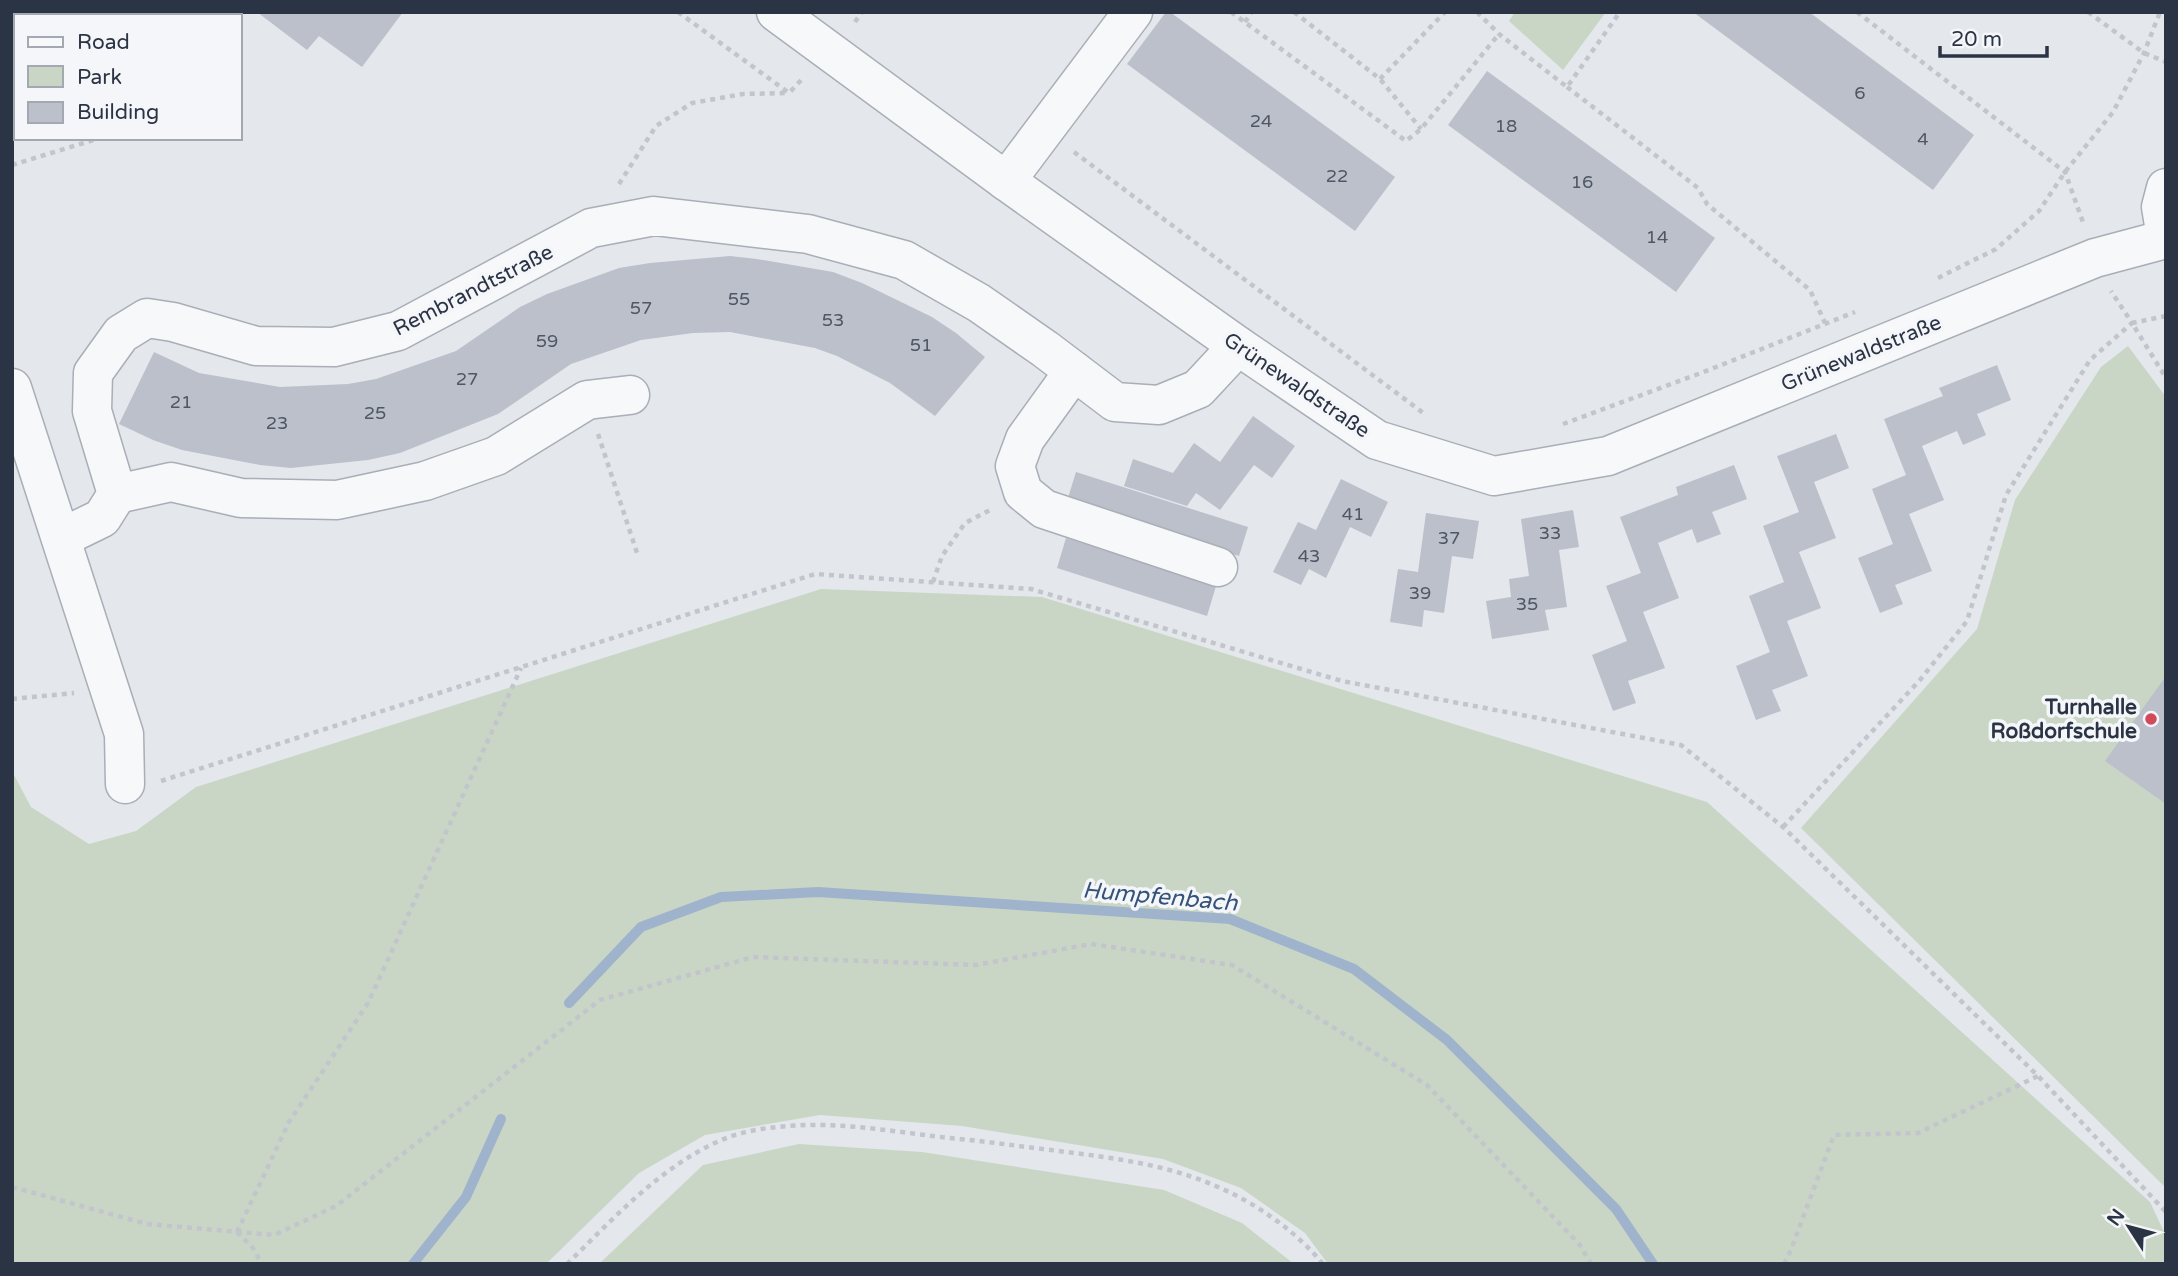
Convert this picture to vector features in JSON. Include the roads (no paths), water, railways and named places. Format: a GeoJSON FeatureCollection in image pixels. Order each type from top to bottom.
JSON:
{"type":"FeatureCollection","features":[{"type":"Feature","properties":{"kind":"street","name":"Grünewaldstraße"},"geometry":{"type":"LineString","coordinates":[[776,12],[1006,181],[1238,346],[1377,440],[1494,476],[1608,456],[2095,258],[2166,238]]}},
{"type":"Feature","properties":{"kind":"street"},"geometry":{"type":"LineString","coordinates":[[1006,181],[1133,12]]}},
{"type":"Feature","properties":{"kind":"street"},"geometry":{"type":"LineString","coordinates":[[2166,188],[2161,206],[2166,238]]}},
{"type":"Feature","properties":{"kind":"street","name":"Rembrandtstraße"},"geometry":{"type":"LineString","coordinates":[[117,494],[92,411],[93,373],[121,334],[147,318],[173,322],[256,346],[334,347],[398,331],[591,228],[654,216],[808,234],[904,260],[979,303],[1115,402],[1159,405],[1198,389],[1238,346]]}},
{"type":"Feature","properties":{"kind":"street"},"geometry":{"type":"LineString","coordinates":[[1060,360],[1015,466],[1023,492],[1044,509],[1218,567]]}},
{"type":"Feature","properties":{"kind":"street"},"geometry":{"type":"LineString","coordinates":[[12,388],[124,734],[125,783]]}},
{"type":"Feature","properties":{"kind":"street"},"geometry":{"type":"LineString","coordinates":[[61,538],[102,518],[117,494],[171,482],[242,498],[337,500],[425,481],[495,456],[587,400],[630,395]]}},
{"type":"Feature","properties":{"kind":"waterway","name":"Humpfenbach"},"geometry":{"type":"LineString","coordinates":[[569,1003],[641,927],[721,897],[818,892],[1230,919],[1354,969],[1447,1040],[1616,1209],[1653,1264]]}},
{"type":"Feature","properties":{"kind":"waterway","name":"Humpfenbach"},"geometry":{"type":"LineString","coordinates":[[413,1264],[466,1197],[501,1119]]}},
{"type":"Feature","properties":{"kind":"place","name":"Turnhalle Roßdorfschule"},"geometry":{"type":"Point","coordinates":[2151,719]}}]}
